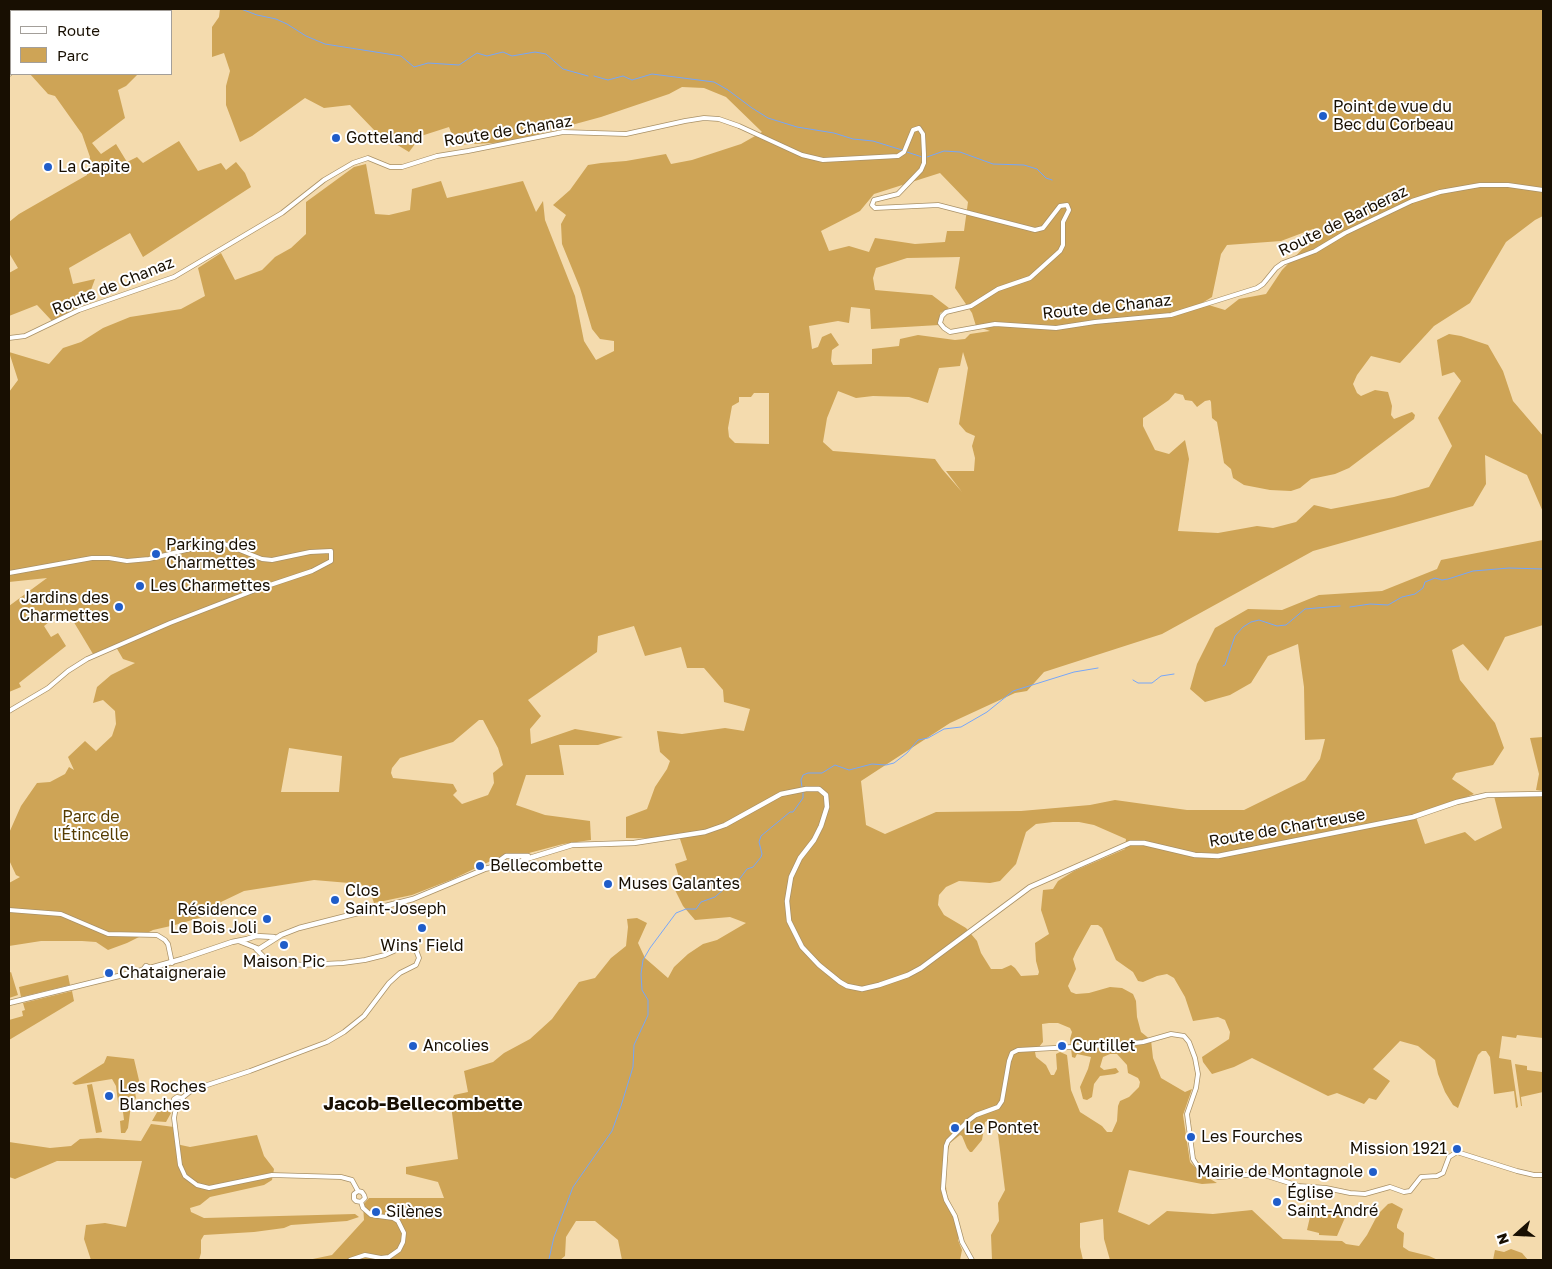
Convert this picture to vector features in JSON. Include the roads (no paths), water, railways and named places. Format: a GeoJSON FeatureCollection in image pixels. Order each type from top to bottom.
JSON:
{"type":"FeatureCollection","features":[{"type":"Feature","properties":{"kind":"main road","name":"Route de Chartreuse"},"geometry":{"type":"LineString","coordinates":[[543,854],[572,845],[634,843],[705,832],[739,818],[781,794],[800,789],[819,789],[825,793],[827,807],[814,840],[800,858],[791,877],[787,901],[790,921],[802,946],[819,965],[840,982],[862,989],[908,975],[1030,887],[1130,844],[1144,843],[1195,856],[1218,856],[1413,817],[1457,802],[1487,795],[1543,794]]}},
{"type":"Feature","properties":{"kind":"main road"},"geometry":{"type":"LineString","coordinates":[[484,870],[508,856],[543,854]]}},
{"type":"Feature","properties":{"kind":"main road"},"geometry":{"type":"LineString","coordinates":[[238,941],[254,948],[263,946],[276,937],[300,928],[413,899],[484,870],[499,866],[511,869],[523,860],[543,854]]}},
{"type":"Feature","properties":{"kind":"main road"},"geometry":{"type":"LineString","coordinates":[[513,857],[515,865]]}},
{"type":"Feature","properties":{"kind":"main road"},"geometry":{"type":"LineString","coordinates":[[503,859],[502,863],[505,867]]}},
{"type":"Feature","properties":{"kind":"main road"},"geometry":{"type":"LineString","coordinates":[[9,1003],[144,970],[146,966],[150,968],[172,962],[232,942],[258,936],[276,937]]}},
{"type":"Feature","properties":{"kind":"main road"},"geometry":{"type":"LineString","coordinates":[[253,937],[250,943],[254,948]]}},
{"type":"Feature","properties":{"kind":"main road"},"geometry":{"type":"LineString","coordinates":[[261,937],[263,946]]}},
{"type":"Feature","properties":{"kind":"street","name":"Route de Chanaz"},"geometry":{"type":"LineString","coordinates":[[9,338],[25,336],[79,310],[174,277],[287,210],[334,173],[364,159],[368,158],[390,167],[399,167],[437,156],[468,152],[563,132],[626,134],[712,118],[739,126],[809,158],[823,160],[898,156],[904,152],[913,130],[919,128],[923,134],[924,154],[924,163],[921,170],[898,194],[874,200],[872,205],[875,208],[938,205],[1035,230],[1043,228],[1060,206],[1067,204],[1069,210],[1062,224],[1063,245],[1059,252],[1030,278],[998,290],[971,306],[946,312],[940,321],[947,330],[955,332],[995,324],[1056,328],[1095,322],[1171,315],[1194,308]]}},
{"type":"Feature","properties":{"kind":"street","name":"Route de Barberaz"},"geometry":{"type":"LineString","coordinates":[[1194,308],[1257,288],[1264,284],[1276,268],[1283,263],[1315,251],[1345,232],[1412,201],[1440,192],[1480,185],[1508,185],[1543,190]]}},
{"type":"Feature","properties":{"kind":"street"},"geometry":{"type":"LineString","coordinates":[[9,573],[92,558],[127,561],[149,559],[216,543],[231,546],[262,559],[272,560],[310,552],[331,551],[331,561],[312,570],[170,623],[87,659],[68,671],[48,688],[9,711]]}},
{"type":"Feature","properties":{"kind":"street"},"geometry":{"type":"LineString","coordinates":[[9,910],[61,914],[108,934],[157,935],[168,944],[172,962]]}},
{"type":"Feature","properties":{"kind":"street"},"geometry":{"type":"LineString","coordinates":[[263,946],[264,958]]}},
{"type":"Feature","properties":{"kind":"street"},"geometry":{"type":"LineString","coordinates":[[254,948],[269,961],[316,965],[365,960],[385,955],[406,946],[412,947],[420,958],[416,965],[395,977],[373,1005],[344,1032],[313,1049],[192,1090],[182,1098],[174,1099],[173,1102],[176,1107],[174,1118],[180,1164],[185,1176],[197,1185],[208,1188],[272,1175],[341,1177],[352,1180],[358,1191],[362,1192],[364,1200],[361,1202]]}},
{"type":"Feature","properties":{"kind":"street"},"geometry":{"type":"LineString","coordinates":[[972,1260],[962,1242],[955,1216],[946,1200],[943,1189],[944,1164],[948,1141],[976,1115],[998,1108],[1002,1101],[1009,1061],[1014,1052],[1022,1050],[1127,1044],[1175,1034],[1186,1038],[1197,1064],[1198,1080],[1188,1108],[1187,1123],[1193,1159],[1197,1167],[1207,1174],[1225,1178],[1261,1174],[1299,1186],[1362,1194],[1390,1187],[1404,1192],[1410,1191],[1421,1177],[1437,1176],[1443,1173],[1450,1157],[1457,1152],[1517,1171],[1543,1175]]}},
{"type":"Feature","properties":{"kind":"street"},"geometry":{"type":"LineString","coordinates":[[176,1107],[184,1105],[182,1098]]}},
{"type":"Feature","properties":{"kind":"street"},"geometry":{"type":"LineString","coordinates":[[358,1191],[354,1194],[354,1199],[361,1202]]}},
{"type":"Feature","properties":{"kind":"street"},"geometry":{"type":"LineString","coordinates":[[350,1260],[365,1255],[381,1258],[390,1257],[399,1250],[403,1242],[404,1233],[398,1221],[393,1218],[370,1215],[363,1208],[361,1202]]}},
{"type":"Feature","properties":{"kind":"waterway"},"geometry":{"type":"LineString","coordinates":[[42,10],[50,9]]}},
{"type":"Feature","properties":{"kind":"waterway"},"geometry":{"type":"LineString","coordinates":[[241,9],[276,19],[306,36],[325,44],[401,56],[414,67],[428,63],[459,65],[477,53],[487,56],[503,52],[512,56],[535,52],[546,54],[563,69],[588,76]]}},
{"type":"Feature","properties":{"kind":"waterway"},"geometry":{"type":"LineString","coordinates":[[594,76],[608,80],[623,76],[632,80],[652,74],[714,82],[768,118],[797,127],[834,133],[853,139],[873,141],[902,150]]}},
{"type":"Feature","properties":{"kind":"waterway"},"geometry":{"type":"LineString","coordinates":[[927,157],[944,151],[960,152],[993,164],[1024,165],[1037,169],[1046,178],[1052,180]]}},
{"type":"Feature","properties":{"kind":"waterway"},"geometry":{"type":"LineString","coordinates":[[907,152],[922,157]]}},
{"type":"Feature","properties":{"kind":"waterway"},"geometry":{"type":"LineString","coordinates":[[1350,607],[1370,604],[1388,605],[1402,597],[1415,594],[1423,588],[1425,582],[1435,578],[1448,579],[1473,571],[1509,568],[1543,569]]}},
{"type":"Feature","properties":{"kind":"waterway"},"geometry":{"type":"LineString","coordinates":[[1223,666],[1235,636],[1243,627],[1251,622],[1259,620],[1277,626],[1286,625],[1305,609],[1340,606]]}},
{"type":"Feature","properties":{"kind":"waterway"},"geometry":{"type":"LineString","coordinates":[[802,787],[801,780],[803,775],[822,773],[835,765],[849,770],[872,764],[886,765],[894,763],[907,753],[918,740],[928,738],[944,729],[961,727],[987,712],[1013,691],[1074,672],[1098,668]]}},
{"type":"Feature","properties":{"kind":"waterway"},"geometry":{"type":"LineString","coordinates":[[1133,680],[1138,683],[1152,683],[1161,676],[1174,674]]}},
{"type":"Feature","properties":{"kind":"waterway"},"geometry":{"type":"LineString","coordinates":[[548,1260],[554,1237],[573,1187],[612,1131],[621,1106],[633,1067],[634,1045],[648,1015],[648,1000],[642,990],[641,974],[643,960],[676,913],[686,909],[696,909],[701,902],[715,897],[724,889],[735,885],[747,869],[753,867],[762,854],[759,842],[761,836],[790,812],[793,812],[803,798],[803,791]]}},
{"type":"Feature","properties":{"kind":"place","name":"Point de vue du Bec du Corbeau"},"geometry":{"type":"Point","coordinates":[1323,116]}},
{"type":"Feature","properties":{"kind":"place","name":"Gotteland"},"geometry":{"type":"Point","coordinates":[336,138]}},
{"type":"Feature","properties":{"kind":"place","name":"La Capite"},"geometry":{"type":"Point","coordinates":[48,167]}},
{"type":"Feature","properties":{"kind":"place","name":"Parking des Charmettes"},"geometry":{"type":"Point","coordinates":[156,554]}},
{"type":"Feature","properties":{"kind":"place","name":"Les Charmettes"},"geometry":{"type":"Point","coordinates":[140,586]}},
{"type":"Feature","properties":{"kind":"place","name":"Jardins des Charmettes"},"geometry":{"type":"Point","coordinates":[119,607]}},
{"type":"Feature","properties":{"kind":"place","name":"Bellecombette"},"geometry":{"type":"Point","coordinates":[480,866]}},
{"type":"Feature","properties":{"kind":"place","name":"Muses Galantes"},"geometry":{"type":"Point","coordinates":[608,884]}},
{"type":"Feature","properties":{"kind":"place","name":"Clos Saint-Joseph"},"geometry":{"type":"Point","coordinates":[335,900]}},
{"type":"Feature","properties":{"kind":"place","name":"Résidence Le Bois Joli"},"geometry":{"type":"Point","coordinates":[267,919]}},
{"type":"Feature","properties":{"kind":"place","name":"Wins' Field"},"geometry":{"type":"Point","coordinates":[422,928]}},
{"type":"Feature","properties":{"kind":"place","name":"Maison Pic"},"geometry":{"type":"Point","coordinates":[284,945]}},
{"type":"Feature","properties":{"kind":"place","name":"Chataigneraie"},"geometry":{"type":"Point","coordinates":[109,973]}},
{"type":"Feature","properties":{"kind":"place","name":"Ancolies"},"geometry":{"type":"Point","coordinates":[413,1046]}},
{"type":"Feature","properties":{"kind":"place","name":"Curtillet"},"geometry":{"type":"Point","coordinates":[1062,1046]}},
{"type":"Feature","properties":{"kind":"place","name":"Les Roches Blanches"},"geometry":{"type":"Point","coordinates":[109,1096]}},
{"type":"Feature","properties":{"kind":"place","name":"Le Pontet"},"geometry":{"type":"Point","coordinates":[955,1128]}},
{"type":"Feature","properties":{"kind":"place","name":"Les Fourches"},"geometry":{"type":"Point","coordinates":[1191,1137]}},
{"type":"Feature","properties":{"kind":"place","name":"Mission 1921"},"geometry":{"type":"Point","coordinates":[1457,1149]}},
{"type":"Feature","properties":{"kind":"place","name":"Mairie de Montagnole"},"geometry":{"type":"Point","coordinates":[1373,1172]}},
{"type":"Feature","properties":{"kind":"place","name":"Église Saint-André"},"geometry":{"type":"Point","coordinates":[1277,1202]}},
{"type":"Feature","properties":{"kind":"place","name":"Silènes"},"geometry":{"type":"Point","coordinates":[376,1212]}},
{"type":"Feature","properties":{"kind":"district","name":"Jacob-Bellecombette"},"geometry":{"type":"Point","coordinates":[423,1104]}},
{"type":"Feature","properties":{"kind":"park label","name":"Parc de l'Étincelle"},"geometry":{"type":"Point","coordinates":[91,826]}}]}
